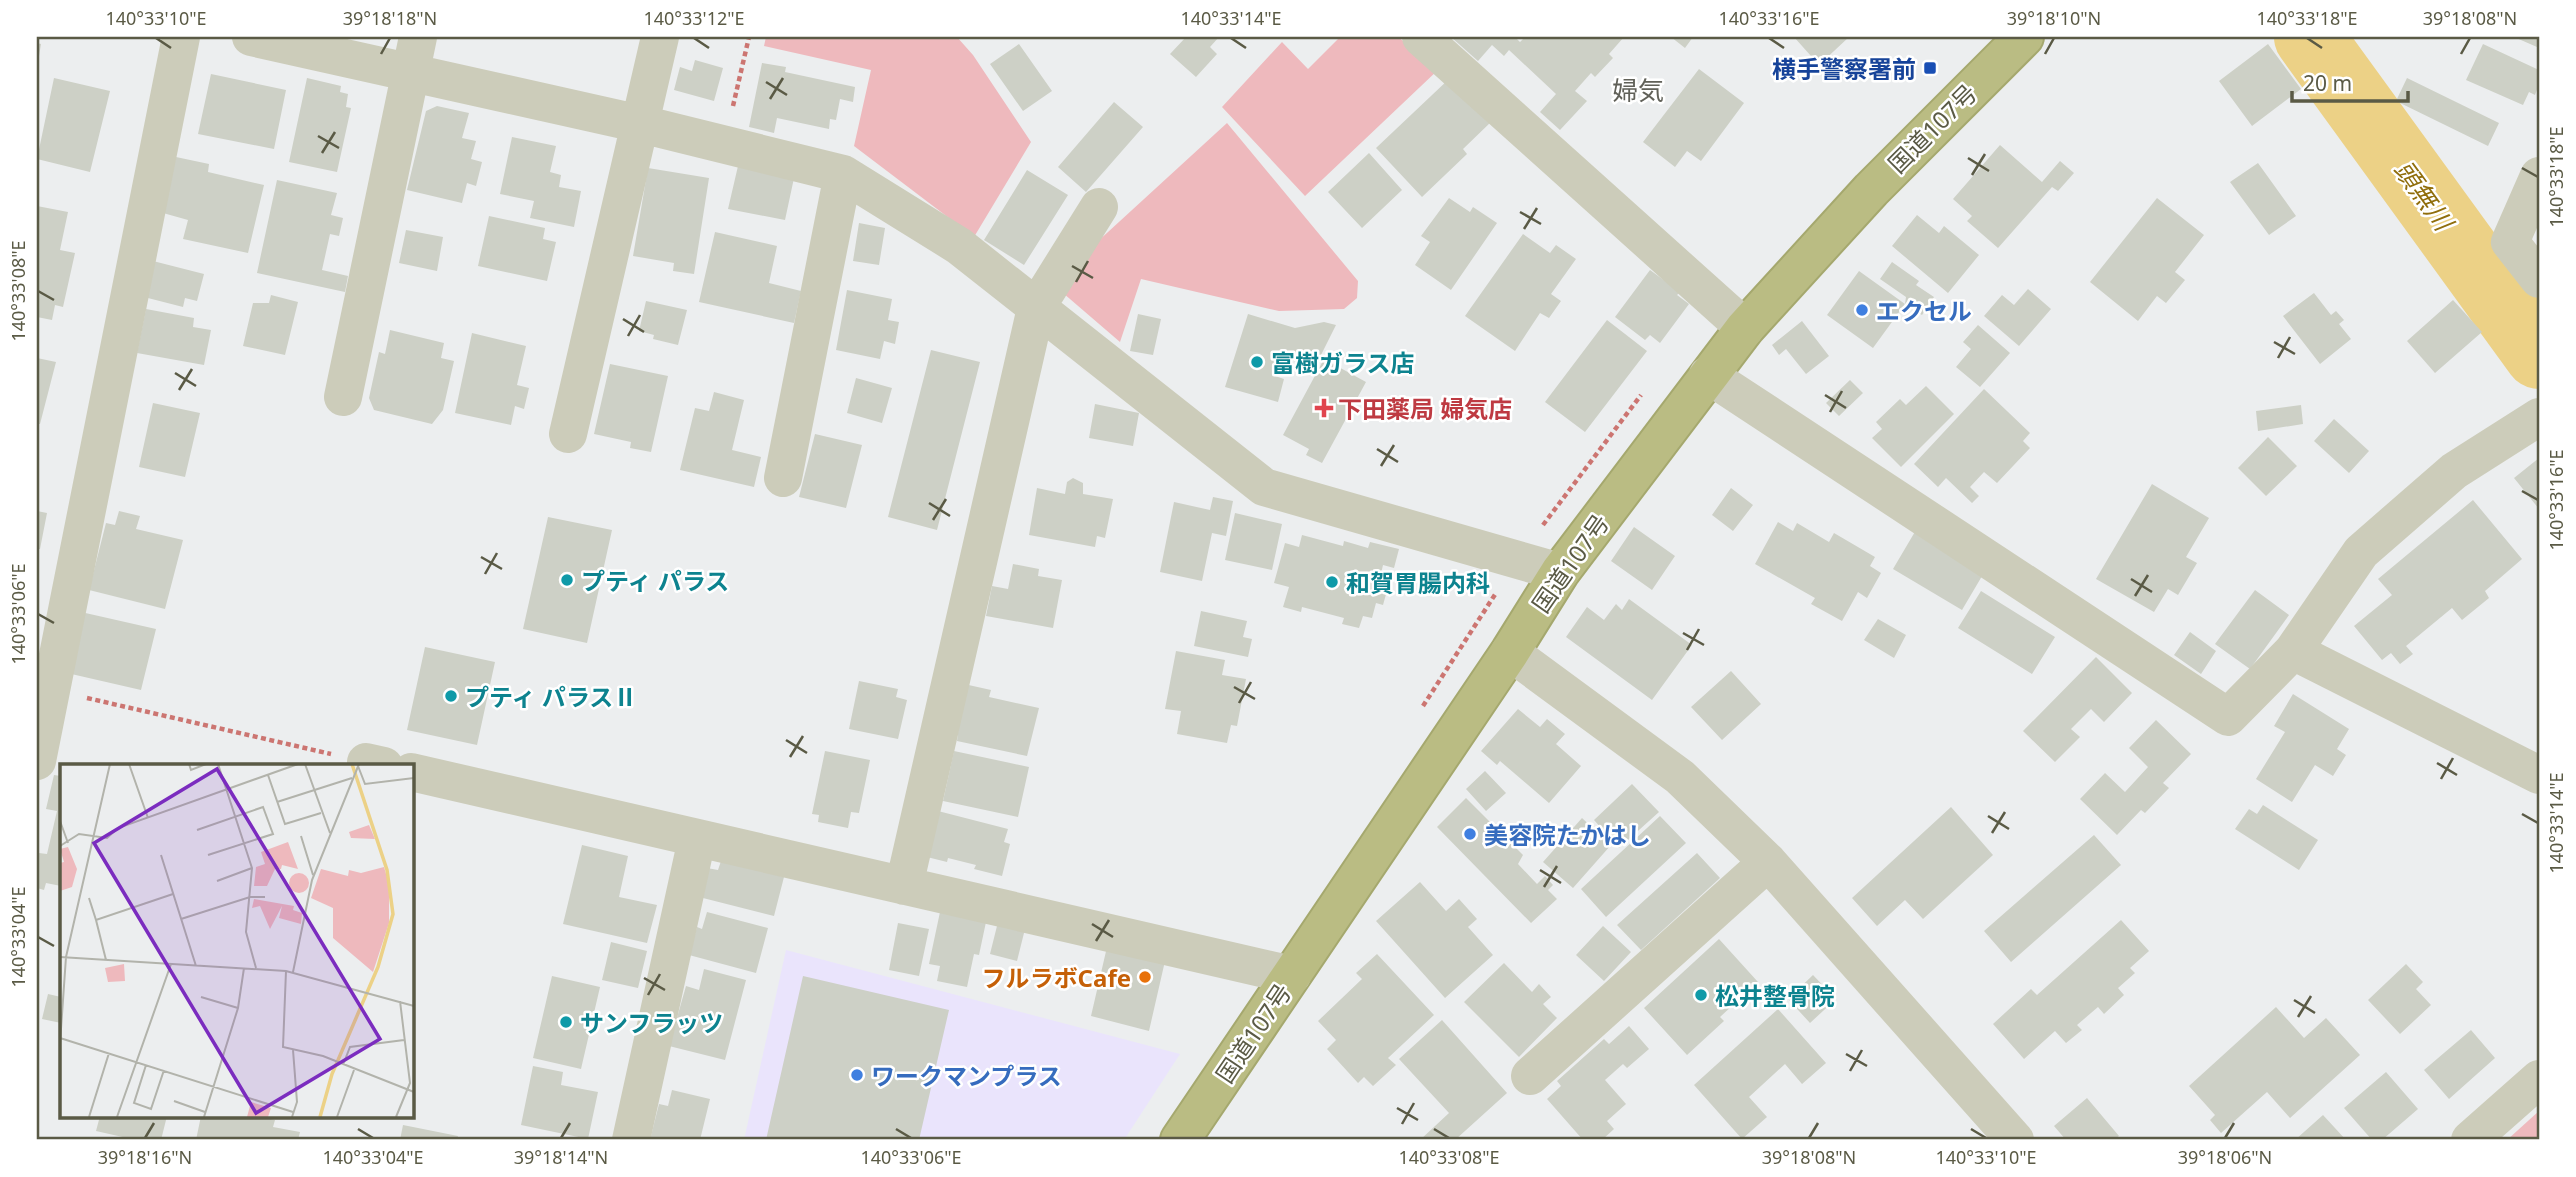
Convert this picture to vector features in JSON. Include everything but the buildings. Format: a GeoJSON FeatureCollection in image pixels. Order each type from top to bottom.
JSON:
{"type":"FeatureCollection","features":[{"type":"Feature","properties":{"kind":"highway","name":"国道107号"},"geometry":{"type":"LineString","coordinates":[[1180,1140],[1510,653],[1560,572],[1707,375],[1745,328],[1861,200],[2024,37]]}},
{"type":"Feature","properties":{"kind":"street"},"geometry":{"type":"LineString","coordinates":[[37,761],[45,690],[181,37]]}},
{"type":"Feature","properties":{"kind":"street"},"geometry":{"type":"LineString","coordinates":[[251,37],[414,54],[641,124],[843,174],[958,246],[1264,486],[1560,572]]}},
{"type":"Feature","properties":{"kind":"street"},"geometry":{"type":"LineString","coordinates":[[568,434],[660,37]]}},
{"type":"Feature","properties":{"kind":"street"},"geometry":{"type":"LineString","coordinates":[[1421,37],[1745,328]]}},
{"type":"Feature","properties":{"kind":"street"},"geometry":{"type":"LineString","coordinates":[[343,397],[414,54]]}},
{"type":"Feature","properties":{"kind":"street"},"geometry":{"type":"LineString","coordinates":[[783,478],[843,174]]}},
{"type":"Feature","properties":{"kind":"street"},"geometry":{"type":"LineString","coordinates":[[2539,176],[2510,242],[2539,279]]}},
{"type":"Feature","properties":{"kind":"street"},"geometry":{"type":"LineString","coordinates":[[904,886],[1036,308],[1098,207]]}},
{"type":"Feature","properties":{"kind":"street"},"geometry":{"type":"LineString","coordinates":[[1707,375],[2228,717],[2293,651],[2361,552],[2454,471],[2539,417]]}},
{"type":"Feature","properties":{"kind":"street"},"geometry":{"type":"LineString","coordinates":[[2293,651],[2539,775]]}},
{"type":"Feature","properties":{"kind":"street"},"geometry":{"type":"LineString","coordinates":[[1510,653],[1681,777],[1768,862],[2015,1140]]}},
{"type":"Feature","properties":{"kind":"street"},"geometry":{"type":"LineString","coordinates":[[413,772],[1292,975]]}},
{"type":"Feature","properties":{"kind":"street"},"geometry":{"type":"LineString","coordinates":[[631,1140],[697,839]]}},
{"type":"Feature","properties":{"kind":"street"},"geometry":{"type":"LineString","coordinates":[[1530,1076],[1768,862]]}},
{"type":"Feature","properties":{"kind":"street"},"geometry":{"type":"LineString","coordinates":[[2470,1140],[2539,1079]]}},
{"type":"Feature","properties":{"kind":"path"},"geometry":{"type":"LineString","coordinates":[[724,144],[749,37]]}},
{"type":"Feature","properties":{"kind":"path"},"geometry":{"type":"LineString","coordinates":[[45,690],[375,764]]}},
{"type":"Feature","properties":{"kind":"shaded area"},"geometry":{"type":"Polygon","coordinates":[[[766,37],[957,37],[973,55],[1031,142],[974,237],[854,146],[871,70],[764,46],[766,37]]]}},
{"type":"Feature","properties":{"kind":"shaded area"},"geometry":{"type":"Polygon","coordinates":[[[1340,37],[1398,37],[1439,69],[1305,196],[1222,107],[1282,42],[1308,69],[1340,37]]]}},
{"type":"Feature","properties":{"kind":"shaded area"},"geometry":{"type":"Polygon","coordinates":[[[1227,123],[1358,281],[1357,298],[1344,309],[1279,311],[1141,279],[1120,342],[1063,293],[1096,243],[1227,123]]]}},
{"type":"Feature","properties":{"kind":"shaded area"},"geometry":{"type":"Polygon","coordinates":[[[786,950],[1180,1054],[1124,1140],[744,1140],[786,950]]]}},
{"type":"Feature","properties":{"kind":"shaded area"},"geometry":{"type":"Polygon","coordinates":[[[2539,1111],[2539,1140],[2507,1140],[2539,1111]]]}},
{"type":"Feature","properties":{"kind":"waterway","name":"頭無川"},"geometry":{"type":"LineString","coordinates":[[2309,37],[2539,354]]}},
{"type":"Feature","properties":{"kind":"place","name":"横手警察署前"},"geometry":{"type":"Point","coordinates":[1930,68]}},
{"type":"Feature","properties":{"kind":"place","name":"エクセル"},"geometry":{"type":"Point","coordinates":[1862,310]}},
{"type":"Feature","properties":{"kind":"place","name":"富樹ガラス店"},"geometry":{"type":"Point","coordinates":[1257,362]}},
{"type":"Feature","properties":{"kind":"place","name":"下田薬局 婦気店"},"geometry":{"type":"Point","coordinates":[1324,408]}},
{"type":"Feature","properties":{"kind":"place","name":"プティ パラス"},"geometry":{"type":"Point","coordinates":[567,580]}},
{"type":"Feature","properties":{"kind":"place","name":"和賀胃腸内科"},"geometry":{"type":"Point","coordinates":[1332,582]}},
{"type":"Feature","properties":{"kind":"place","name":"プティ パラスⅡ"},"geometry":{"type":"Point","coordinates":[451,696]}},
{"type":"Feature","properties":{"kind":"place","name":"美容院たかはし"},"geometry":{"type":"Point","coordinates":[1470,834]}},
{"type":"Feature","properties":{"kind":"place","name":"フルラボCafe"},"geometry":{"type":"Point","coordinates":[1145,977]}},
{"type":"Feature","properties":{"kind":"place","name":"松井整骨院"},"geometry":{"type":"Point","coordinates":[1701,995]}},
{"type":"Feature","properties":{"kind":"place","name":"サンフラッツ"},"geometry":{"type":"Point","coordinates":[566,1022]}},
{"type":"Feature","properties":{"kind":"place","name":"ワークマンプラス"},"geometry":{"type":"Point","coordinates":[857,1075]}},
{"type":"Feature","properties":{"kind":"district","name":"婦気"},"geometry":{"type":"Point","coordinates":[1638,90]}}]}
